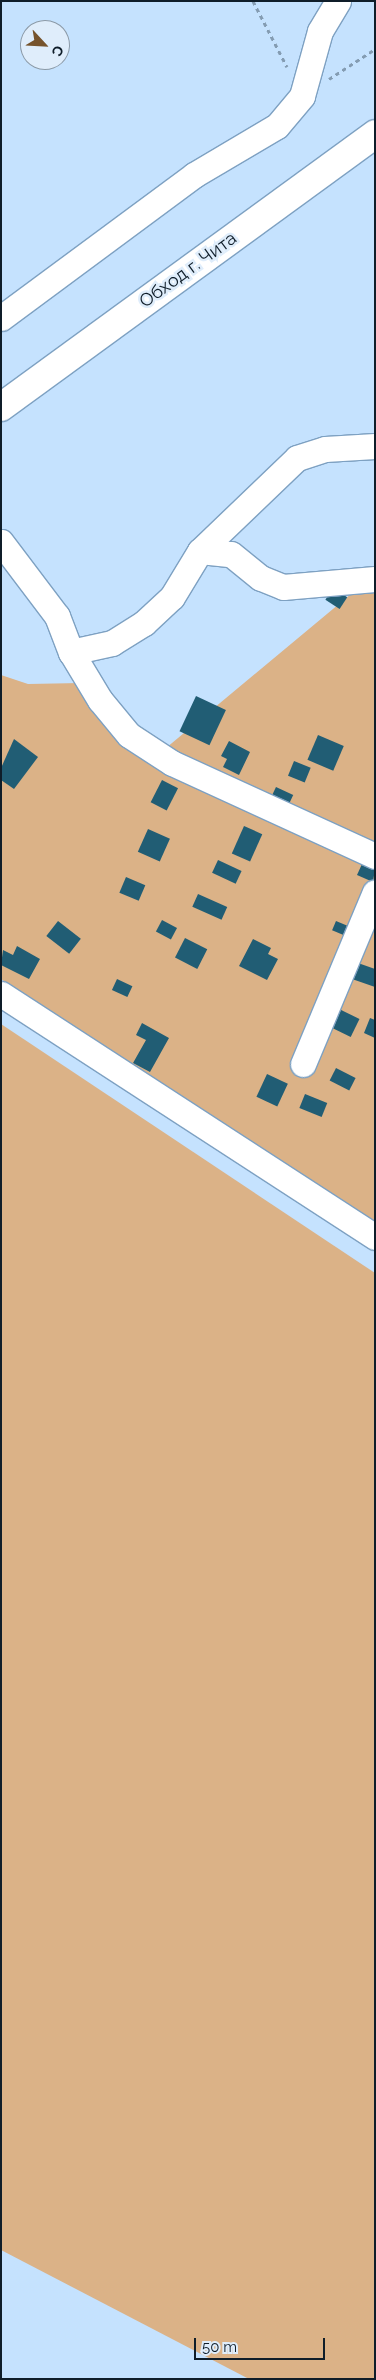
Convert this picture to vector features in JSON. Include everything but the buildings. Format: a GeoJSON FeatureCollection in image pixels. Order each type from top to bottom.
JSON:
{"type":"FeatureCollection","features":[{"type":"Feature","properties":{"kind":"highway","name":"Обход г. Чита"},"geometry":{"type":"LineString","coordinates":[[1,407],[375,134]]}},
{"type":"Feature","properties":{"kind":"street"},"geometry":{"type":"LineString","coordinates":[[1,318],[194,175],[277,126],[302,96],[320,31],[338,1]]}},
{"type":"Feature","properties":{"kind":"street"},"geometry":{"type":"LineString","coordinates":[[71,652],[112,642],[144,623],[172,597],[200,551],[297,458],[324,448],[375,446]]}},
{"type":"Feature","properties":{"kind":"street"},"geometry":{"type":"LineString","coordinates":[[1,542],[57,616],[71,652],[100,700],[128,735],[172,763],[375,856]]}},
{"type":"Feature","properties":{"kind":"street"},"geometry":{"type":"LineString","coordinates":[[200,551],[231,554],[261,578],[283,587],[375,579]]}},
{"type":"Feature","properties":{"kind":"street"},"geometry":{"type":"LineString","coordinates":[[303,1064],[375,892]]}},
{"type":"Feature","properties":{"kind":"street"},"geometry":{"type":"LineString","coordinates":[[1,994],[375,1237]]}},
{"type":"Feature","properties":{"kind":"path"},"geometry":{"type":"LineString","coordinates":[[253,1],[302,96],[375,49]]}},
{"type":"Feature","properties":{"kind":"shaded area"},"geometry":{"type":"Polygon","coordinates":[[[375,574],[375,1227],[1,979],[1,675],[28,684],[81,683],[160,753],[375,574]]]}},
{"type":"Feature","properties":{"kind":"shaded area"},"geometry":{"type":"Polygon","coordinates":[[[1,1024],[375,1273],[375,2379],[249,2379],[1,2250],[1,1024]]]}}]}
